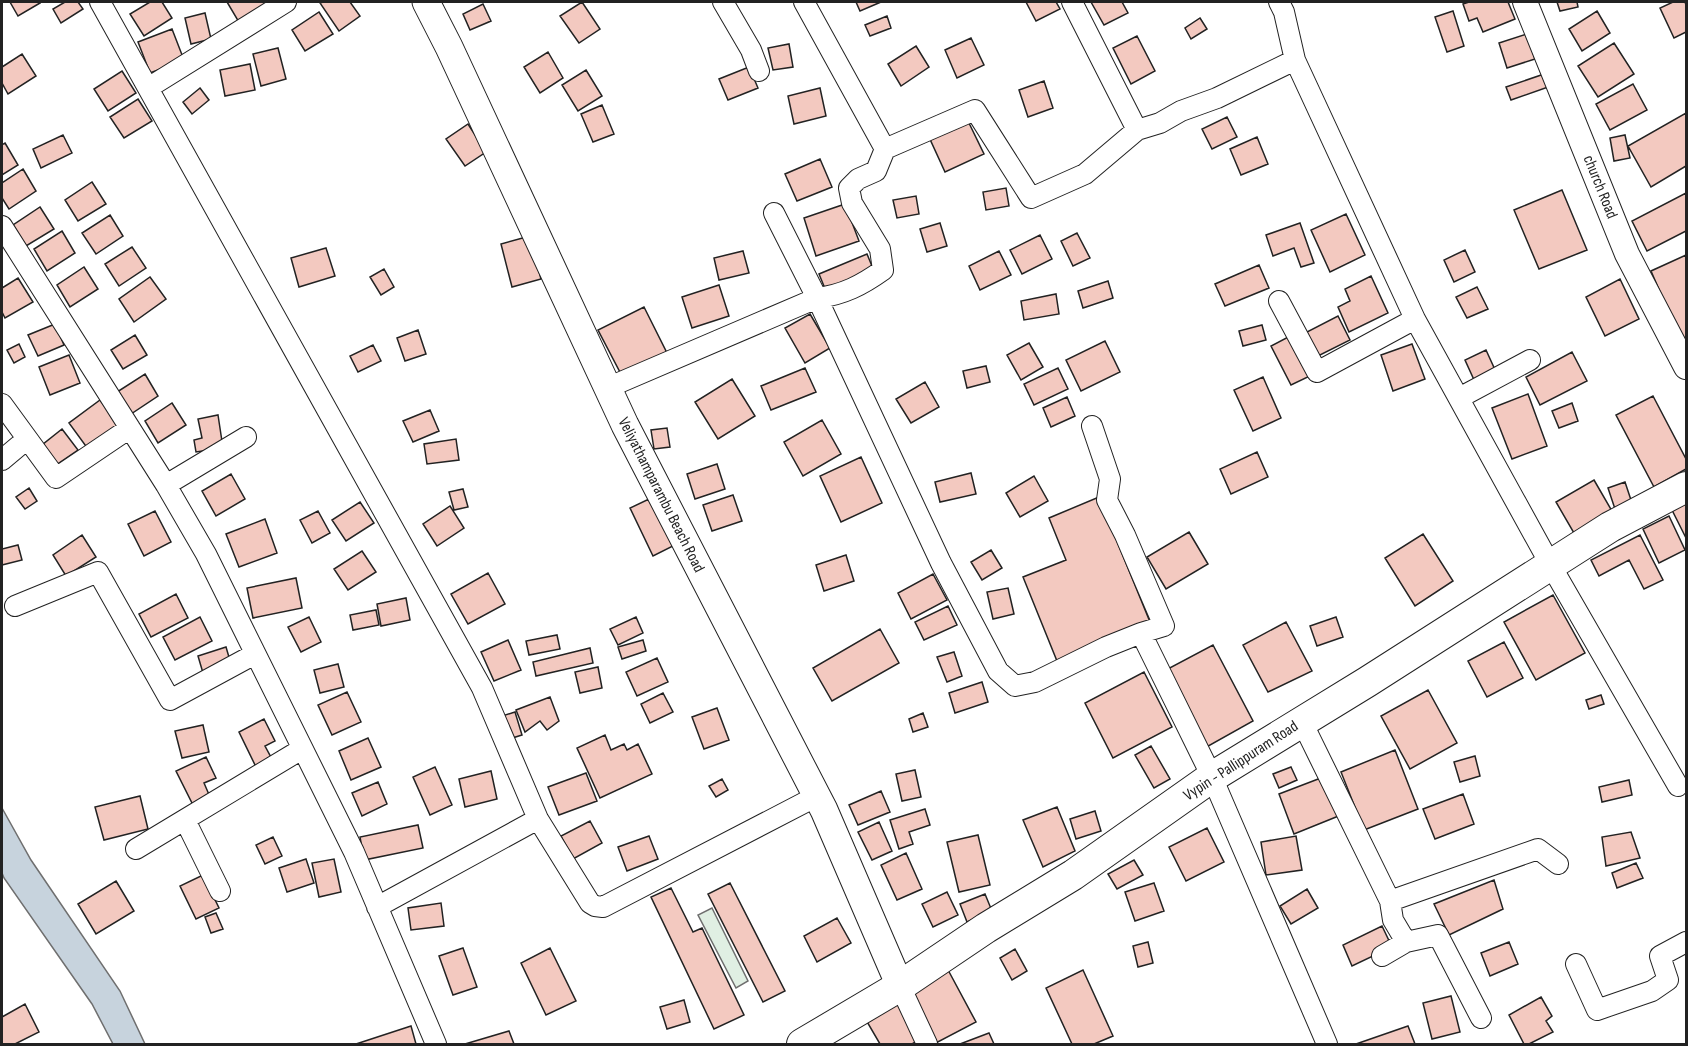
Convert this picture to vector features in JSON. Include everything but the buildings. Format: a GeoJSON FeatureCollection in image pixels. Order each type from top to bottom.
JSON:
{"type":"FeatureCollection","features":[{"type":"Feature","properties":{"kind":"main road","name":"Veliyathamparambu Beach Road"},"geometry":{"type":"LineString","coordinates":[[426,2],[630,435],[817,796],[900,986]]}},
{"type":"Feature","properties":{"kind":"main road","name":"Vypin - Pallippuram Road"},"geometry":{"type":"LineString","coordinates":[[802,1044],[900,986],[986,928],[1073,875],[1212,777],[1550,564],[1610,527],[1686,487]]}},
{"type":"Feature","properties":{"kind":"street"},"geometry":{"type":"LineString","coordinates":[[100,2],[482,688],[538,819],[590,903],[603,907],[817,796]]}},
{"type":"Feature","properties":{"kind":"street"},"geometry":{"type":"LineString","coordinates":[[148,88],[286,2]]}},
{"type":"Feature","properties":{"kind":"street"},"geometry":{"type":"LineString","coordinates":[[723,2],[751,50],[759,71]]}},
{"type":"Feature","properties":{"kind":"street"},"geometry":{"type":"LineString","coordinates":[[804,2],[885,149]]}},
{"type":"Feature","properties":{"kind":"street"},"geometry":{"type":"LineString","coordinates":[[1072,2],[1137,130]]}},
{"type":"Feature","properties":{"kind":"street"},"geometry":{"type":"LineString","coordinates":[[1280,2],[1296,60],[1415,319],[1550,564],[1678,786]]}},
{"type":"Feature","properties":{"kind":"street","name":"church Road"},"geometry":{"type":"LineString","coordinates":[[1525,2],[1628,254],[1686,367]]}},
{"type":"Feature","properties":{"kind":"street"},"geometry":{"type":"LineString","coordinates":[[608,388],[817,298],[836,296],[864,284],[883,270],[880,249],[852,203],[849,188],[858,179],[876,171],[885,149],[975,110],[1031,198],[1085,174],[1137,130],[1160,123],[1181,111],[1217,98],[1244,83],[1269,74],[1296,60]]}},
{"type":"Feature","properties":{"kind":"street"},"geometry":{"type":"LineString","coordinates":[[774,213],[817,298],[941,563],[998,671],[1015,686],[1035,682],[1106,647],[1164,626],[1125,535],[1107,500],[1110,479],[1092,426]]}},
{"type":"Feature","properties":{"kind":"street"},"geometry":{"type":"LineString","coordinates":[[3,233],[130,428],[206,554],[354,852],[436,1044]]}},
{"type":"Feature","properties":{"kind":"street"},"geometry":{"type":"LineString","coordinates":[[1279,301],[1317,372],[1415,319]]}},
{"type":"Feature","properties":{"kind":"street"},"geometry":{"type":"LineString","coordinates":[[1459,398],[1530,360]]}},
{"type":"Feature","properties":{"kind":"street"},"geometry":{"type":"LineString","coordinates":[[2,404],[56,478],[130,428]]}},
{"type":"Feature","properties":{"kind":"street"},"geometry":{"type":"LineString","coordinates":[[166,485],[246,437]]}},
{"type":"Feature","properties":{"kind":"street"},"geometry":{"type":"LineString","coordinates":[[2,460],[27,439]]}},
{"type":"Feature","properties":{"kind":"street"},"geometry":{"type":"LineString","coordinates":[[15,606],[98,572],[170,700],[255,654]]}},
{"type":"Feature","properties":{"kind":"street"},"geometry":{"type":"LineString","coordinates":[[1141,633],[1212,777],[1327,1044]]}},
{"type":"Feature","properties":{"kind":"street"},"geometry":{"type":"LineString","coordinates":[[1302,722],[1390,901],[1394,920],[1406,942]]}},
{"type":"Feature","properties":{"kind":"street"},"geometry":{"type":"LineString","coordinates":[[136,849],[302,749]]}},
{"type":"Feature","properties":{"kind":"street"},"geometry":{"type":"LineString","coordinates":[[377,907],[538,819]]}},
{"type":"Feature","properties":{"kind":"street"},"geometry":{"type":"LineString","coordinates":[[185,820],[220,891]]}},
{"type":"Feature","properties":{"kind":"street"},"geometry":{"type":"LineString","coordinates":[[1390,901],[1538,849],[1558,864]]}},
{"type":"Feature","properties":{"kind":"street"},"geometry":{"type":"LineString","coordinates":[[1382,956],[1406,942],[1438,935],[1481,1018]]}},
{"type":"Feature","properties":{"kind":"street"},"geometry":{"type":"LineString","coordinates":[[1576,964],[1598,1010],[1652,991],[1668,980],[1660,956],[1686,942]]}},
{"type":"Feature","properties":{"kind":"street"},"geometry":{"type":"LineString","coordinates":[[900,986],[927,1044]]}},
{"type":"Feature","properties":{"kind":"green space"},"geometry":{"type":"Polygon","coordinates":[[[712,908],[748,981],[736,988],[698,915],[712,908]]]}},
{"type":"Feature","properties":{"kind":"shaded area"},"geometry":{"type":"Polygon","coordinates":[[[2,808],[31,860],[120,991],[145,1044],[113,1044],[92,1004],[4,878],[2,873],[2,808]]]}}]}
